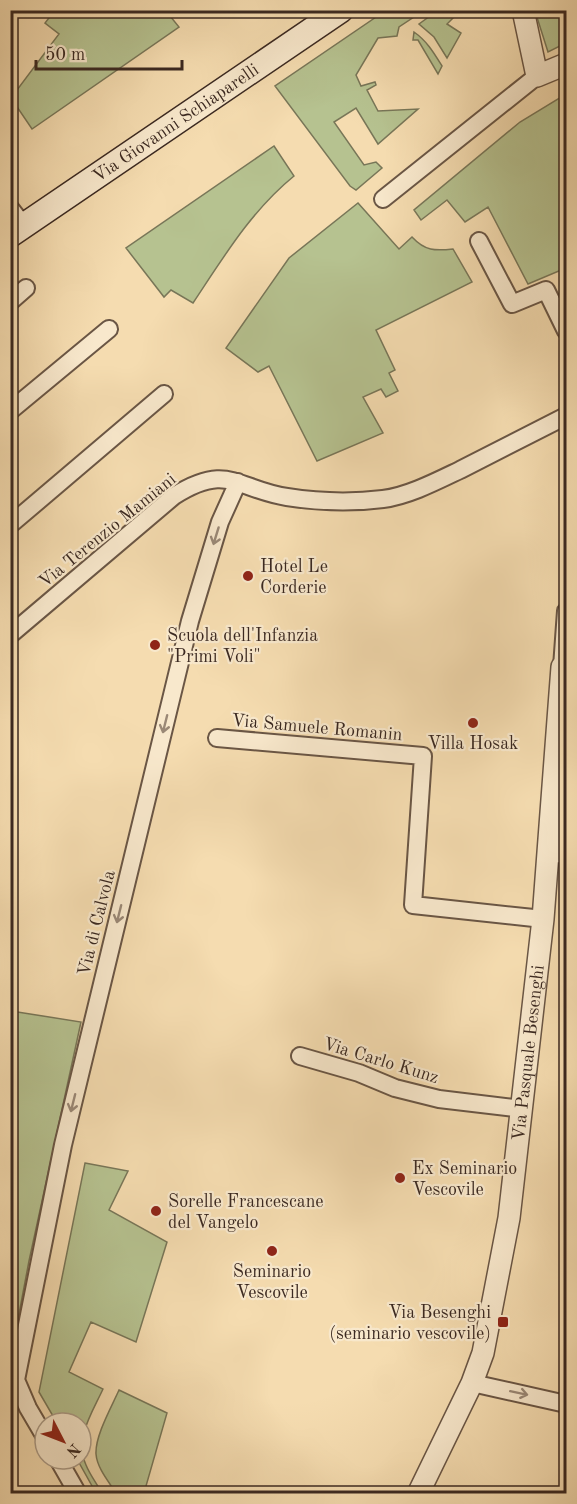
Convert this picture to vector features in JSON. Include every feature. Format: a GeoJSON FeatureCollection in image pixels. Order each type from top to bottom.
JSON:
{"type":"FeatureCollection","features":[{"type":"Feature","properties":{"kind":"main road","name":"Via Giovanni Schiaparelli"},"geometry":{"type":"LineString","coordinates":[[15,223],[341,10]]}},
{"type":"Feature","properties":{"kind":"street"},"geometry":{"type":"LineString","coordinates":[[523,10],[537,76]]}},
{"type":"Feature","properties":{"kind":"street"},"geometry":{"type":"LineString","coordinates":[[383,199],[537,76],[567,64]]}},
{"type":"Feature","properties":{"kind":"street"},"geometry":{"type":"LineString","coordinates":[[479,241],[512,304],[546,290],[567,331]]}},
{"type":"Feature","properties":{"kind":"street"},"geometry":{"type":"LineString","coordinates":[[10,302],[26,288]]}},
{"type":"Feature","properties":{"kind":"street"},"geometry":{"type":"LineString","coordinates":[[10,411],[109,329]]}},
{"type":"Feature","properties":{"kind":"street"},"geometry":{"type":"LineString","coordinates":[[10,525],[164,394]]}},
{"type":"Feature","properties":{"kind":"street","name":"Via Terenzio Mamiani"},"geometry":{"type":"LineString","coordinates":[[10,635],[174,496],[206,480],[222,478],[284,497],[323,501],[386,499],[430,485],[567,416]]}},
{"type":"Feature","properties":{"kind":"street","name":"Via di Calvola"},"geometry":{"type":"LineString","coordinates":[[13,1377],[63,1145],[190,621],[220,522],[238,482]]}},
{"type":"Feature","properties":{"kind":"street"},"geometry":{"type":"LineString","coordinates":[[564,666],[567,611]]}},
{"type":"Feature","properties":{"kind":"street","name":"Via Pasquale Besenghi"},"geometry":{"type":"LineString","coordinates":[[418,1494],[472,1383],[483,1353],[509,1218],[543,918],[557,854],[564,666]]}},
{"type":"Feature","properties":{"kind":"street","name":"Via Samuele Romanin"},"geometry":{"type":"LineString","coordinates":[[217,738],[423,756],[413,904],[543,918]]}},
{"type":"Feature","properties":{"kind":"street","name":"Via Carlo Kunz"},"geometry":{"type":"LineString","coordinates":[[300,1056],[359,1073],[395,1088],[439,1099],[523,1109]]}},
{"type":"Feature","properties":{"kind":"street"},"geometry":{"type":"LineString","coordinates":[[13,1377],[33,1417]]}},
{"type":"Feature","properties":{"kind":"street"},"geometry":{"type":"LineString","coordinates":[[472,1383],[567,1404]]}},
{"type":"Feature","properties":{"kind":"street"},"geometry":{"type":"LineString","coordinates":[[65,1471],[78,1494]]}},
{"type":"Feature","properties":{"kind":"green space"},"geometry":{"type":"Polygon","coordinates":[[[55,10],[166,11],[179,27],[32,129],[11,98],[59,34],[45,23],[55,10]]]}},
{"type":"Feature","properties":{"kind":"green space"},"geometry":{"type":"Polygon","coordinates":[[[385,11],[423,11],[399,27],[397,36],[378,38],[356,75],[361,86],[375,82],[376,85],[367,90],[378,111],[418,109],[378,144],[356,108],[334,122],[364,165],[376,162],[382,168],[356,190],[350,186],[275,86],[385,11]]]}},
{"type":"Feature","properties":{"kind":"green space"},"geometry":{"type":"Polygon","coordinates":[[[437,11],[460,11],[447,24],[461,33],[447,58],[434,37],[419,24],[437,11]]]}},
{"type":"Feature","properties":{"kind":"green space"},"geometry":{"type":"Polygon","coordinates":[[[535,11],[562,11],[566,16],[566,43],[548,52],[535,11]]]}},
{"type":"Feature","properties":{"kind":"green space"},"geometry":{"type":"Polygon","coordinates":[[[414,32],[426,43],[442,66],[438,74],[418,40],[413,40],[414,32]]]}},
{"type":"Feature","properties":{"kind":"green space"},"geometry":{"type":"Polygon","coordinates":[[[566,94],[566,268],[528,284],[488,207],[465,222],[447,200],[421,220],[414,210],[520,122],[566,94]]]}},
{"type":"Feature","properties":{"kind":"green space"},"geometry":{"type":"Polygon","coordinates":[[[274,146],[294,176],[264,204],[251,220],[193,303],[171,290],[164,297],[126,248],[274,146]]]}},
{"type":"Feature","properties":{"kind":"green space"},"geometry":{"type":"Polygon","coordinates":[[[358,203],[399,249],[412,237],[421,245],[431,249],[453,249],[472,282],[376,330],[395,370],[389,373],[398,391],[386,397],[381,389],[363,397],[383,433],[317,461],[269,366],[258,372],[226,348],[289,258],[358,203]]]}},
{"type":"Feature","properties":{"kind":"green space"},"geometry":{"type":"Polygon","coordinates":[[[11,1011],[81,1022],[29,1261],[11,1356],[11,1011]]]}},
{"type":"Feature","properties":{"kind":"green space"},"geometry":{"type":"Polygon","coordinates":[[[85,1163],[128,1171],[109,1210],[167,1242],[136,1342],[91,1322],[69,1372],[103,1389],[93,1411],[50,1411],[39,1392],[85,1163]]]}},
{"type":"Feature","properties":{"kind":"green space"},"geometry":{"type":"Polygon","coordinates":[[[119,1390],[167,1413],[144,1493],[116,1493],[97,1459],[98,1439],[119,1390]]]}},
{"type":"Feature","properties":{"kind":"green space"},"geometry":{"type":"Polygon","coordinates":[[[84,1471],[89,1471],[102,1493],[96,1493],[84,1471]]]}},
{"type":"Feature","properties":{"kind":"place","name":"Hotel Le Corderie"},"geometry":{"type":"Point","coordinates":[248,576]}},
{"type":"Feature","properties":{"kind":"place","name":"Scuola dell'Infanzia \"Primi Voli\""},"geometry":{"type":"Point","coordinates":[155,645]}},
{"type":"Feature","properties":{"kind":"place","name":"Villa Hosak"},"geometry":{"type":"Point","coordinates":[473,723]}},
{"type":"Feature","properties":{"kind":"place","name":"Ex Seminario Vescovile"},"geometry":{"type":"Point","coordinates":[400,1178]}},
{"type":"Feature","properties":{"kind":"place","name":"Sorelle Francescane del Vangelo"},"geometry":{"type":"Point","coordinates":[156,1211]}},
{"type":"Feature","properties":{"kind":"place","name":"Seminario Vescovile"},"geometry":{"type":"Point","coordinates":[272,1251]}},
{"type":"Feature","properties":{"kind":"place","name":"Via Besenghi (seminario vescovile)"},"geometry":{"type":"Point","coordinates":[503,1322]}}]}
